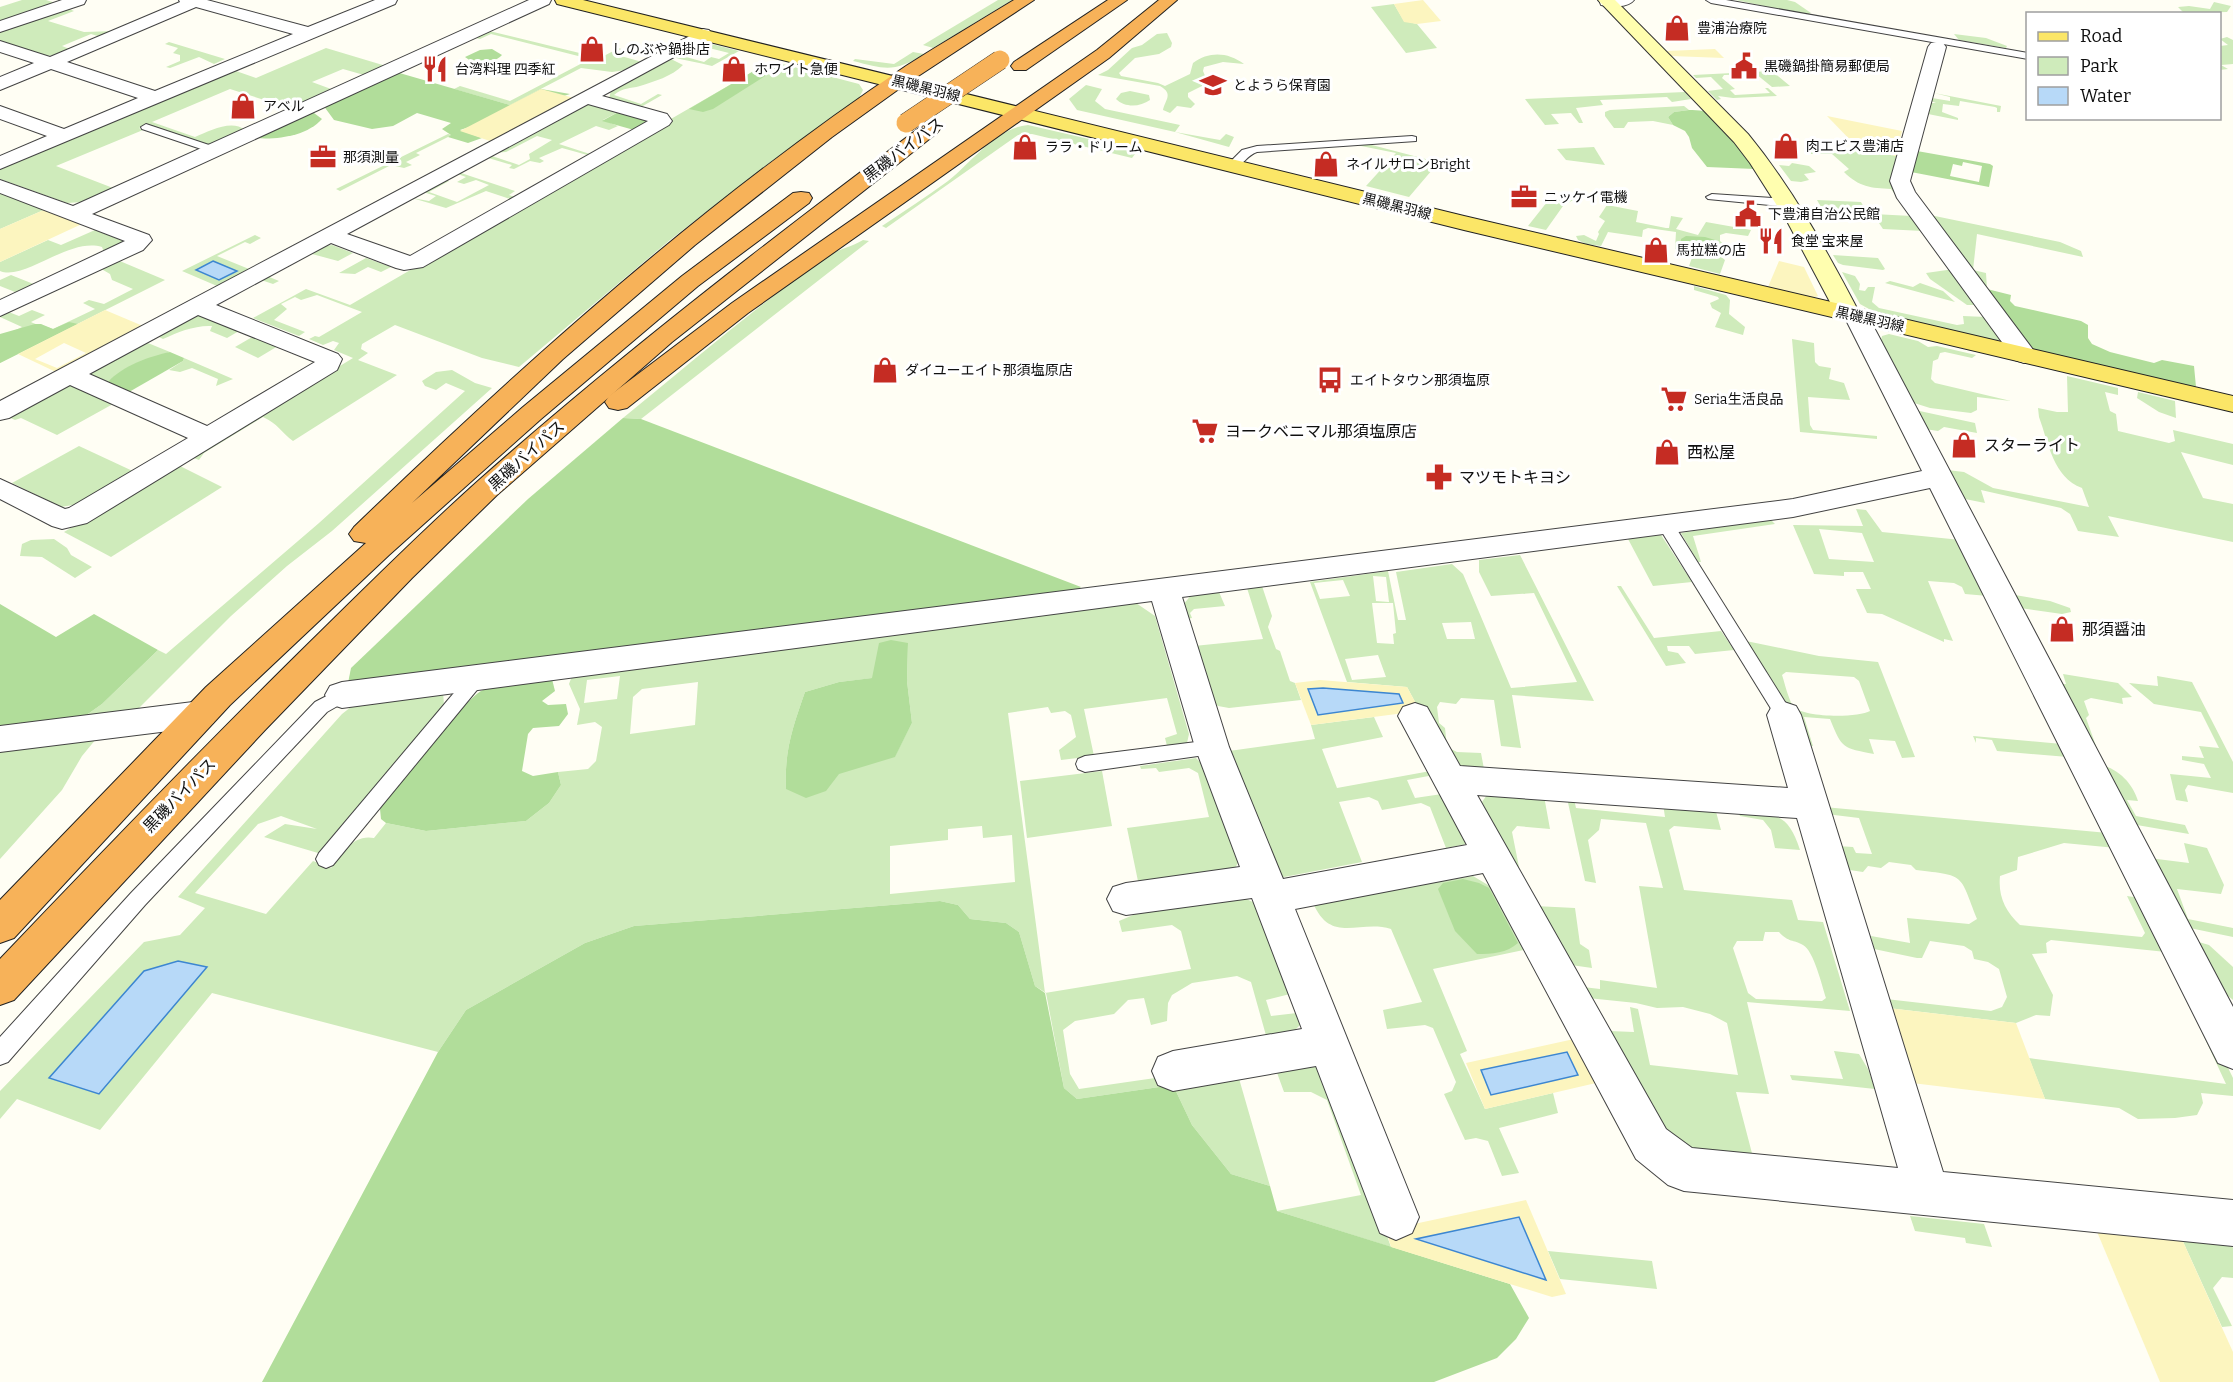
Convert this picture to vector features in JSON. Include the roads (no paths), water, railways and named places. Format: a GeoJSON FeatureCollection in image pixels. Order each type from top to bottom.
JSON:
{"type":"FeatureCollection","features":[{"type":"Feature","properties":{"kind":"highway"},"geometry":{"type":"LineString","coordinates":[[210,705],[316,582],[455,446],[651,269],[749,189],[896,81],[1026,0]]}},
{"type":"Feature","properties":{"kind":"highway","name":"黒磯バイパス"},"geometry":{"type":"LineString","coordinates":[[0,987],[154,820],[326,646],[507,470],[628,365],[1000,60],[1091,0]]}},
{"type":"Feature","properties":{"kind":"highway","name":"黒磯バイパス"},"geometry":{"type":"LineString","coordinates":[[0,926],[210,705],[379,548],[531,413],[690,281],[918,126],[1020,66],[1119,0]]}},
{"type":"Feature","properties":{"kind":"highway"},"geometry":{"type":"LineString","coordinates":[[326,646],[599,416],[740,308],[1103,54],[1169,0]]}},
{"type":"Feature","properties":{"kind":"main road","name":"黒磯黒羽線"},"geometry":{"type":"LineString","coordinates":[[566,0],[1464,223],[2233,404]]}},
{"type":"Feature","properties":{"kind":"street"},"geometry":{"type":"LineString","coordinates":[[0,27],[78,0]]}},
{"type":"Feature","properties":{"kind":"street"},"geometry":{"type":"LineString","coordinates":[[0,163],[389,0]]}},
{"type":"Feature","properties":{"kind":"street"},"geometry":{"type":"LineString","coordinates":[[74,214],[543,0]]}},
{"type":"Feature","properties":{"kind":"street"},"geometry":{"type":"LineString","coordinates":[[1613,0],[1741,138],[1789,203],[1852,315],[2225,1020],[2233,1049]]}},
{"type":"Feature","properties":{"kind":"street"},"geometry":{"type":"LineString","coordinates":[[0,84],[193,1],[309,33]]}},
{"type":"Feature","properties":{"kind":"street"},"geometry":{"type":"LineString","coordinates":[[0,412],[703,34]]}},
{"type":"Feature","properties":{"kind":"street"},"geometry":{"type":"LineString","coordinates":[[0,46],[156,98]]}},
{"type":"Feature","properties":{"kind":"street"},"geometry":{"type":"LineString","coordinates":[[1937,47],[1900,182],[1905,194],[2024,355]]}},
{"type":"Feature","properties":{"kind":"street"},"geometry":{"type":"LineString","coordinates":[[328,235],[405,263],[415,262],[662,121],[660,118],[586,97]]}},
{"type":"Feature","properties":{"kind":"street"},"geometry":{"type":"LineString","coordinates":[[0,112],[65,136]]}},
{"type":"Feature","properties":{"kind":"street"},"geometry":{"type":"LineString","coordinates":[[0,186],[141,240],[135,245],[0,309]]}},
{"type":"Feature","properties":{"kind":"street"},"geometry":{"type":"LineString","coordinates":[[0,488],[62,519],[77,516],[328,365],[329,359],[197,306]]}},
{"type":"Feature","properties":{"kind":"street"},"geometry":{"type":"LineString","coordinates":[[69,375],[209,437]]}},
{"type":"Feature","properties":{"kind":"street"},"geometry":{"type":"LineString","coordinates":[[342,695],[475,680],[1793,508],[1938,477]]}},
{"type":"Feature","properties":{"kind":"street"},"geometry":{"type":"LineString","coordinates":[[1164,589],[1212,747],[1396,1217]]}},
{"type":"Feature","properties":{"kind":"street"},"geometry":{"type":"LineString","coordinates":[[0,739],[210,705]]}},
{"type":"Feature","properties":{"kind":"street"},"geometry":{"type":"LineString","coordinates":[[1784,715],[1927,1192]]}},
{"type":"Feature","properties":{"kind":"street"},"geometry":{"type":"LineString","coordinates":[[1415,716],[1651,1144],[1684,1168],[2233,1223]]}},
{"type":"Feature","properties":{"kind":"street"},"geometry":{"type":"LineString","coordinates":[[1450,779],[1811,804]]}},
{"type":"Feature","properties":{"kind":"street"},"geometry":{"type":"LineString","coordinates":[[1126,899],[1268,888],[1491,856]]}},
{"type":"Feature","properties":{"kind":"street"},"geometry":{"type":"LineString","coordinates":[[1173,1071],[1328,1044]]}},
{"type":"Feature","properties":{"kind":"lane"},"geometry":{"type":"LineString","coordinates":[[1711,0],[2026,56]]}},
{"type":"Feature","properties":{"kind":"lane"},"geometry":{"type":"LineString","coordinates":[[146,127],[214,150]]}},
{"type":"Feature","properties":{"kind":"lane"},"geometry":{"type":"LineString","coordinates":[[1233,165],[1246,152],[1257,148],[1412,139]]}},
{"type":"Feature","properties":{"kind":"lane"},"geometry":{"type":"LineString","coordinates":[[1712,197],[1789,203]]}},
{"type":"Feature","properties":{"kind":"lane"},"geometry":{"type":"LineString","coordinates":[[1665,525],[1784,715]]}},
{"type":"Feature","properties":{"kind":"lane"},"geometry":{"type":"LineString","coordinates":[[326,858],[475,680]]}},
{"type":"Feature","properties":{"kind":"lane"},"geometry":{"type":"LineString","coordinates":[[0,1054],[138,899],[321,707],[342,695]]}},
{"type":"Feature","properties":{"kind":"lane"},"geometry":{"type":"LineString","coordinates":[[1085,764],[1212,747]]}},
{"type":"Feature","properties":{"kind":"water"},"geometry":{"type":"Polygon","coordinates":[[[213,261],[237,271],[219,280],[196,270],[213,261]]]}},
{"type":"Feature","properties":{"kind":"water"},"geometry":{"type":"Polygon","coordinates":[[[1323,688],[1399,694],[1403,703],[1318,715],[1308,689],[1323,688]]]}},
{"type":"Feature","properties":{"kind":"water"},"geometry":{"type":"Polygon","coordinates":[[[178,961],[207,967],[99,1094],[49,1078],[144,971],[178,961]]]}},
{"type":"Feature","properties":{"kind":"water"},"geometry":{"type":"Polygon","coordinates":[[[1567,1052],[1578,1075],[1491,1095],[1481,1070],[1567,1052]]]}},
{"type":"Feature","properties":{"kind":"water"},"geometry":{"type":"Polygon","coordinates":[[[1519,1217],[1546,1280],[1416,1239],[1519,1217]]]}},
{"type":"Feature","properties":{"kind":"place","name":"豊浦治療院"},"geometry":{"type":"Point","coordinates":[1677,28]}},
{"type":"Feature","properties":{"kind":"place","name":"しのぶや鍋掛店"},"geometry":{"type":"Point","coordinates":[592,49]}},
{"type":"Feature","properties":{"kind":"place","name":"黒磯鍋掛簡易郵便局"},"geometry":{"type":"Point","coordinates":[1744,66]}},
{"type":"Feature","properties":{"kind":"place","name":"台湾料理 四季紅"},"geometry":{"type":"Point","coordinates":[435,69]}},
{"type":"Feature","properties":{"kind":"place","name":"ホワイト急便"},"geometry":{"type":"Point","coordinates":[734,69]}},
{"type":"Feature","properties":{"kind":"place","name":"とようら保育園"},"geometry":{"type":"Point","coordinates":[1213,85]}},
{"type":"Feature","properties":{"kind":"place","name":"アベル"},"geometry":{"type":"Point","coordinates":[243,106]}},
{"type":"Feature","properties":{"kind":"place","name":"肉エビス豊浦店"},"geometry":{"type":"Point","coordinates":[1786,146]}},
{"type":"Feature","properties":{"kind":"place","name":"ララ・ドリーム"},"geometry":{"type":"Point","coordinates":[1025,147]}},
{"type":"Feature","properties":{"kind":"place","name":"那須測量"},"geometry":{"type":"Point","coordinates":[323,157]}},
{"type":"Feature","properties":{"kind":"place","name":"ネイルサロンBright"},"geometry":{"type":"Point","coordinates":[1326,164]}},
{"type":"Feature","properties":{"kind":"place","name":"ニッケイ電機"},"geometry":{"type":"Point","coordinates":[1524,197]}},
{"type":"Feature","properties":{"kind":"place","name":"下豊浦自治公民館"},"geometry":{"type":"Point","coordinates":[1748,214]}},
{"type":"Feature","properties":{"kind":"place","name":"食堂 宝来屋"},"geometry":{"type":"Point","coordinates":[1771,241]}},
{"type":"Feature","properties":{"kind":"place","name":"馬拉糕の店"},"geometry":{"type":"Point","coordinates":[1656,250]}},
{"type":"Feature","properties":{"kind":"place","name":"ダイユーエイト那須塩原店"},"geometry":{"type":"Point","coordinates":[885,370]}},
{"type":"Feature","properties":{"kind":"place","name":"エイトタウン那須塩原"},"geometry":{"type":"Point","coordinates":[1330,380]}},
{"type":"Feature","properties":{"kind":"place","name":"Seria生活良品"},"geometry":{"type":"Point","coordinates":[1674,399]}},
{"type":"Feature","properties":{"kind":"place","name":"ヨークベニマル那須塩原店"},"geometry":{"type":"Point","coordinates":[1205,431]}},
{"type":"Feature","properties":{"kind":"place","name":"スターライト"},"geometry":{"type":"Point","coordinates":[1964,445]}},
{"type":"Feature","properties":{"kind":"place","name":"西松屋"},"geometry":{"type":"Point","coordinates":[1667,452]}},
{"type":"Feature","properties":{"kind":"place","name":"マツモトキヨシ"},"geometry":{"type":"Point","coordinates":[1439,477]}},
{"type":"Feature","properties":{"kind":"place","name":"那須醤油"},"geometry":{"type":"Point","coordinates":[2062,629]}}]}
